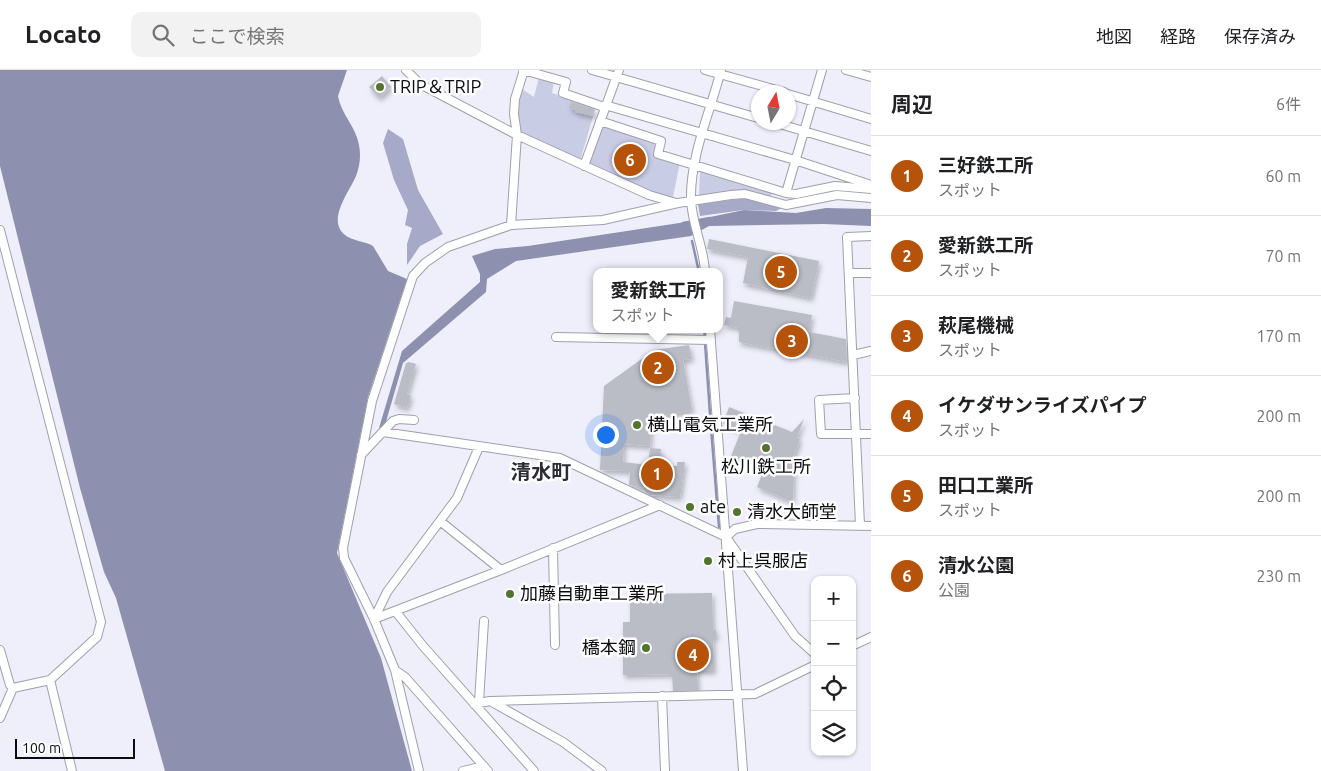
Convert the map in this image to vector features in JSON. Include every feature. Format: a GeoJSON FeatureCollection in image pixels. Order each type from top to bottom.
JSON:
{"type":"FeatureCollection","features":[{"type":"Feature","properties":{"kind":"street"},"geometry":{"type":"LineString","coordinates":[[406,70],[420,84],[517,135],[649,195],[678,203]]}},
{"type":"Feature","properties":{"kind":"street"},"geometry":{"type":"LineString","coordinates":[[511,225],[517,135],[514,114],[515,99],[523,70],[566,82],[563,93],[795,160],[871,187]]}},
{"type":"Feature","properties":{"kind":"street"},"geometry":{"type":"LineString","coordinates":[[592,70],[618,73],[711,106],[751,116]]}},
{"type":"Feature","properties":{"kind":"street"},"geometry":{"type":"LineString","coordinates":[[705,70],[720,72],[762,85]]}},
{"type":"Feature","properties":{"kind":"street"},"geometry":{"type":"LineString","coordinates":[[786,193],[822,70]]}},
{"type":"Feature","properties":{"kind":"street"},"geometry":{"type":"LineString","coordinates":[[846,70],[871,77]]}},
{"type":"Feature","properties":{"kind":"street"},"geometry":{"type":"LineString","coordinates":[[705,268],[691,202],[693,165],[720,72]]}},
{"type":"Feature","properties":{"kind":"street"},"geometry":{"type":"LineString","coordinates":[[584,166],[618,73]]}},
{"type":"Feature","properties":{"kind":"street"},"geometry":{"type":"LineString","coordinates":[[796,96],[871,118]]}},
{"type":"Feature","properties":{"kind":"street"},"geometry":{"type":"LineString","coordinates":[[600,121],[661,140],[658,154],[786,193],[796,194],[835,186],[871,187]]}},
{"type":"Feature","properties":{"kind":"street"},"geometry":{"type":"LineString","coordinates":[[796,129],[871,151]]}},
{"type":"Feature","properties":{"kind":"street"},"geometry":{"type":"LineString","coordinates":[[419,771],[395,670],[374,619],[344,558],[343,548],[372,401],[413,276],[425,263],[448,247],[511,225],[603,220],[678,203],[745,194],[786,205],[837,195],[871,198]]}},
{"type":"Feature","properties":{"kind":"street"},"geometry":{"type":"LineString","coordinates":[[0,230],[101,622],[97,636],[50,680],[12,688]]}},
{"type":"Feature","properties":{"kind":"street"},"geometry":{"type":"LineString","coordinates":[[860,525],[847,236],[871,236]]}},
{"type":"Feature","properties":{"kind":"street"},"geometry":{"type":"LineString","coordinates":[[849,273],[871,273]]}},
{"type":"Feature","properties":{"kind":"street"},"geometry":{"type":"LineString","coordinates":[[643,333],[643,339]]}},
{"type":"Feature","properties":{"kind":"street"},"geometry":{"type":"LineString","coordinates":[[710,333],[743,771]]}},
{"type":"Feature","properties":{"kind":"street"},"geometry":{"type":"LineString","coordinates":[[556,337],[711,340]]}},
{"type":"Feature","properties":{"kind":"street"},"geometry":{"type":"LineString","coordinates":[[853,356],[871,352]]}},
{"type":"Feature","properties":{"kind":"street"},"geometry":{"type":"LineString","coordinates":[[855,398],[819,400],[821,434],[871,434]]}},
{"type":"Feature","properties":{"kind":"street"},"geometry":{"type":"LineString","coordinates":[[362,455],[392,422],[399,419],[414,420]]}},
{"type":"Feature","properties":{"kind":"street"},"geometry":{"type":"LineString","coordinates":[[383,432],[560,458],[726,536],[795,636],[811,650]]}},
{"type":"Feature","properties":{"kind":"street"},"geometry":{"type":"LineString","coordinates":[[374,619],[386,592],[457,498],[479,447]]}},
{"type":"Feature","properties":{"kind":"street"},"geometry":{"type":"LineString","coordinates":[[374,619],[396,612],[660,505]]}},
{"type":"Feature","properties":{"kind":"street"},"geometry":{"type":"LineString","coordinates":[[440,521],[501,570]]}},
{"type":"Feature","properties":{"kind":"street"},"geometry":{"type":"LineString","coordinates":[[726,536],[736,529],[757,524],[871,526]]}},
{"type":"Feature","properties":{"kind":"street"},"geometry":{"type":"LineString","coordinates":[[553,548],[555,645]]}},
{"type":"Feature","properties":{"kind":"street"},"geometry":{"type":"LineString","coordinates":[[396,612],[422,646],[477,703],[534,771]]}},
{"type":"Feature","properties":{"kind":"street"},"geometry":{"type":"LineString","coordinates":[[477,703],[484,621]]}},
{"type":"Feature","properties":{"kind":"street"},"geometry":{"type":"LineString","coordinates":[[856,644],[871,637]]}},
{"type":"Feature","properties":{"kind":"street"},"geometry":{"type":"LineString","coordinates":[[0,650],[12,688],[0,718]]}},
{"type":"Feature","properties":{"kind":"street"},"geometry":{"type":"LineString","coordinates":[[477,703],[490,701],[755,694],[813,666]]}},
{"type":"Feature","properties":{"kind":"street"},"geometry":{"type":"LineString","coordinates":[[395,670],[405,677],[486,769]]}},
{"type":"Feature","properties":{"kind":"street"},"geometry":{"type":"LineString","coordinates":[[50,680],[72,771]]}},
{"type":"Feature","properties":{"kind":"street"},"geometry":{"type":"LineString","coordinates":[[662,696],[664,771]]}},
{"type":"Feature","properties":{"kind":"street"},"geometry":{"type":"LineString","coordinates":[[490,701],[563,742],[602,771]]}},
{"type":"Feature","properties":{"kind":"street"},"geometry":{"type":"LineString","coordinates":[[463,771],[486,769]]}},
{"type":"Feature","properties":{"kind":"shaded area"},"geometry":{"type":"Polygon","coordinates":[[[0,70],[347,70],[338,96],[342,109],[357,138],[360,157],[356,176],[341,206],[338,222],[340,229],[348,237],[373,246],[388,271],[407,279],[368,397],[337,553],[381,658],[412,771],[165,771],[116,598],[104,572],[80,488],[0,166],[0,70]]]}},
{"type":"Feature","properties":{"kind":"shaded area"},"geometry":{"type":"Polygon","coordinates":[[[539,77],[554,80],[552,93],[596,106],[580,161],[520,133],[518,102],[522,89],[534,97],[539,77]]]}},
{"type":"Feature","properties":{"kind":"shaded area"},"geometry":{"type":"Polygon","coordinates":[[[601,123],[659,141],[654,156],[680,162],[672,202],[589,168],[587,159],[601,123]]]}},
{"type":"Feature","properties":{"kind":"shaded area"},"geometry":{"type":"Polygon","coordinates":[[[388,129],[403,139],[418,190],[443,234],[420,246],[407,265],[407,244],[412,228],[405,225],[408,210],[394,180],[383,143],[388,129]]]}},
{"type":"Feature","properties":{"kind":"shaded area"},"geometry":{"type":"Polygon","coordinates":[[[700,171],[772,192],[771,197],[742,192],[699,196],[700,171]]]}},
{"type":"Feature","properties":{"kind":"shaded area"},"geometry":{"type":"Polygon","coordinates":[[[748,198],[786,206],[776,211],[743,210],[700,216],[698,204],[748,198]]]}},
{"type":"Feature","properties":{"kind":"shaded area"},"geometry":{"type":"Polygon","coordinates":[[[826,208],[871,209],[871,226],[824,224],[709,226],[691,236],[516,261],[487,279],[486,292],[403,363],[385,425],[379,428],[402,351],[480,282],[480,274],[472,256],[495,249],[528,246],[686,222],[744,210],[796,213],[826,208]]]}},
{"type":"Feature","properties":{"kind":"building","name":"TRIP＆TRIP"},"geometry":{"type":"Polygon","coordinates":[[[382,76],[391,87],[379,98],[369,87],[382,76]]]}},
{"type":"Feature","properties":{"kind":"building"},"geometry":{"type":"Polygon","coordinates":[[[571,102],[595,110],[593,116],[575,112],[575,110],[569,108],[571,102]]]}},
{"type":"Feature","properties":{"kind":"building"},"geometry":{"type":"Polygon","coordinates":[[[709,239],[819,261],[811,298],[743,283],[748,257],[707,249],[709,239]]]}},
{"type":"Feature","properties":{"kind":"building"},"geometry":{"type":"Polygon","coordinates":[[[734,301],[812,315],[809,332],[846,339],[847,362],[739,342],[739,328],[724,325],[726,317],[731,318],[734,301]]]}},
{"type":"Feature","properties":{"kind":"building"},"geometry":{"type":"Polygon","coordinates":[[[689,345],[692,359],[683,360],[692,410],[652,418],[650,446],[624,444],[623,462],[648,465],[650,448],[661,449],[660,465],[677,466],[677,462],[685,462],[680,497],[650,495],[645,492],[645,488],[629,485],[630,471],[600,470],[604,386],[654,350],[689,345]]]}},
{"type":"Feature","properties":{"kind":"building"},"geometry":{"type":"Polygon","coordinates":[[[406,363],[416,364],[407,394],[411,396],[407,408],[394,404],[406,363]]]}},
{"type":"Feature","properties":{"kind":"building","name":"松川鉄工所"},"geometry":{"type":"Polygon","coordinates":[[[729,407],[792,432],[804,419],[797,438],[800,439],[790,467],[794,468],[793,502],[757,487],[764,469],[731,456],[741,431],[723,424],[729,407]]]}},
{"type":"Feature","properties":{"kind":"building"},"geometry":{"type":"Polygon","coordinates":[[[712,593],[713,630],[716,629],[716,638],[713,638],[714,671],[697,671],[698,690],[673,691],[672,674],[623,675],[623,622],[630,622],[630,594],[712,593]]]}},
{"type":"Feature","properties":{"kind":"waterway"},"geometry":{"type":"LineString","coordinates":[[683,223],[710,218]]}},
{"type":"Feature","properties":{"kind":"waterway"},"geometry":{"type":"LineString","coordinates":[[692,241],[698,268]]}},
{"type":"Feature","properties":{"kind":"waterway"},"geometry":{"type":"LineString","coordinates":[[704,333],[705,337]]}},
{"type":"Feature","properties":{"kind":"waterway"},"geometry":{"type":"LineString","coordinates":[[705,343],[710,414]]}},
{"type":"Feature","properties":{"kind":"waterway"},"geometry":{"type":"LineString","coordinates":[[711,428],[719,527]]}},
{"type":"Feature","properties":{"kind":"place","name":"TRIP＆TRIP"},"geometry":{"type":"Point","coordinates":[380,87]}},
{"type":"Feature","properties":{"kind":"place","name":"清水公園"},"geometry":{"type":"Point","coordinates":[630,160]}},
{"type":"Feature","properties":{"kind":"place","name":"田口工業所"},"geometry":{"type":"Point","coordinates":[781,272]}},
{"type":"Feature","properties":{"kind":"place","name":"萩尾機械"},"geometry":{"type":"Point","coordinates":[792,341]}},
{"type":"Feature","properties":{"kind":"place","name":"愛新鉄工所"},"geometry":{"type":"Point","coordinates":[658,368]}},
{"type":"Feature","properties":{"kind":"place","name":"横山電気工業所"},"geometry":{"type":"Point","coordinates":[637,425]}},
{"type":"Feature","properties":{"kind":"place","name":"松川鉄工所"},"geometry":{"type":"Point","coordinates":[766,448]}},
{"type":"Feature","properties":{"kind":"place","name":"三好鉄工所"},"geometry":{"type":"Point","coordinates":[657,474]}},
{"type":"Feature","properties":{"kind":"place","name":"ate"},"geometry":{"type":"Point","coordinates":[690,507]}},
{"type":"Feature","properties":{"kind":"place","name":"清水大師堂"},"geometry":{"type":"Point","coordinates":[737,512]}},
{"type":"Feature","properties":{"kind":"place","name":"村上呉服店"},"geometry":{"type":"Point","coordinates":[708,561]}},
{"type":"Feature","properties":{"kind":"place","name":"加藤自動車工業所"},"geometry":{"type":"Point","coordinates":[510,594]}},
{"type":"Feature","properties":{"kind":"place","name":"橋本鋼"},"geometry":{"type":"Point","coordinates":[646,648]}},
{"type":"Feature","properties":{"kind":"place","name":"イケダサンライズパイプ"},"geometry":{"type":"Point","coordinates":[693,655]}},
{"type":"Feature","properties":{"kind":"district","name":"清水町"},"geometry":{"type":"Point","coordinates":[541,472]}}]}
